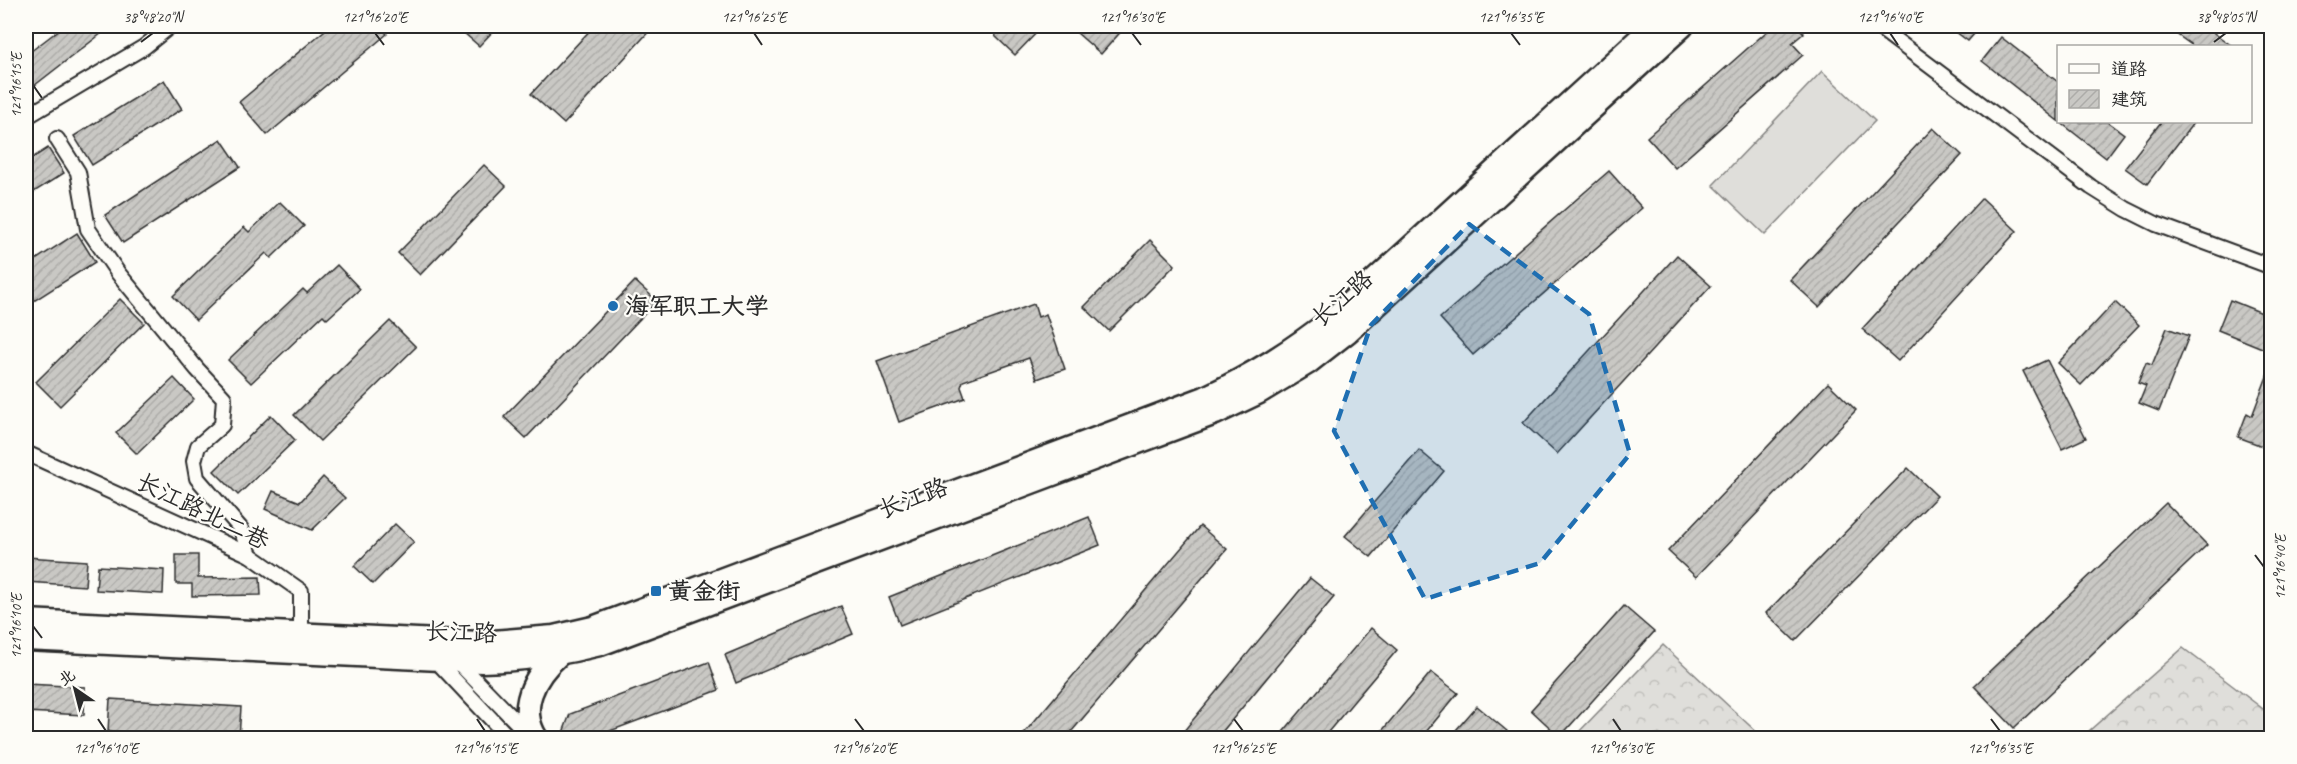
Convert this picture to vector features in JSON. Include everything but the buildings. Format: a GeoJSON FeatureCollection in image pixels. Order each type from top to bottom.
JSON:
{"type":"FeatureCollection","features":[{"type":"Feature","properties":{"kind":"highway","name":"长江路"},"geometry":{"type":"LineString","coordinates":[[26,621],[301,643],[435,650],[554,638],[593,627],[1205,398],[1251,376],[1298,347],[1335,317],[1654,26]]}},
{"type":"Feature","properties":{"kind":"highway","name":"长江路"},"geometry":{"type":"LineString","coordinates":[[435,650],[456,660],[522,660],[558,655],[610,640],[1215,413],[1259,392],[1306,363],[1348,331],[1682,26]]}},
{"type":"Feature","properties":{"kind":"highway","name":"长江路"},"geometry":{"type":"LineString","coordinates":[[26,639],[301,643]]}},
{"type":"Feature","properties":{"kind":"highway"},"geometry":{"type":"LineString","coordinates":[[534,738],[528,716],[529,700],[534,683],[544,667],[558,655]]}},
{"type":"Feature","properties":{"kind":"street"},"geometry":{"type":"LineString","coordinates":[[26,117],[144,47],[170,26]]}},
{"type":"Feature","properties":{"kind":"street"},"geometry":{"type":"LineString","coordinates":[[1877,26],[2091,187],[2126,209],[2156,224],[2271,267]]}},
{"type":"Feature","properties":{"kind":"street"},"geometry":{"type":"LineString","coordinates":[[57,139],[78,172],[88,229],[118,273],[196,369],[224,398],[222,426],[198,446],[194,461],[195,470],[197,478],[240,529],[250,555]]}},
{"type":"Feature","properties":{"kind":"street","name":"长江路北二巷"},"geometry":{"type":"LineString","coordinates":[[26,453],[250,555],[301,591],[301,643]]}},
{"type":"Feature","properties":{"kind":"street"},"geometry":{"type":"LineString","coordinates":[[435,650],[509,738]]}},
{"type":"Feature","properties":{"kind":"street"},"geometry":{"type":"LineString","coordinates":[[456,660],[534,738]]}},
{"type":"Feature","properties":{"kind":"highlighted area"},"geometry":{"type":"Polygon","coordinates":[[[1469,224],[1589,314],[1630,454],[1540,563],[1425,599],[1334,431],[1371,325],[1469,224]]]}},
{"type":"Feature","properties":{"kind":"green space"},"geometry":{"type":"Polygon","coordinates":[[[1822,71],[1875,121],[1765,235],[1713,185],[1822,71]]]}},
{"type":"Feature","properties":{"kind":"green space"},"geometry":{"type":"Polygon","coordinates":[[[1663,645],[1763,738],[1573,738],[1663,645]]]}},
{"type":"Feature","properties":{"kind":"green space"},"geometry":{"type":"Polygon","coordinates":[[[2183,648],[2271,715],[2271,738],[2081,738],[2183,648]]]}},
{"type":"Feature","properties":{"kind":"place","name":"海军职工大学"},"geometry":{"type":"Point","coordinates":[613,306]}},
{"type":"Feature","properties":{"kind":"place","name":"黄金街"},"geometry":{"type":"Point","coordinates":[656,591]}}]}
